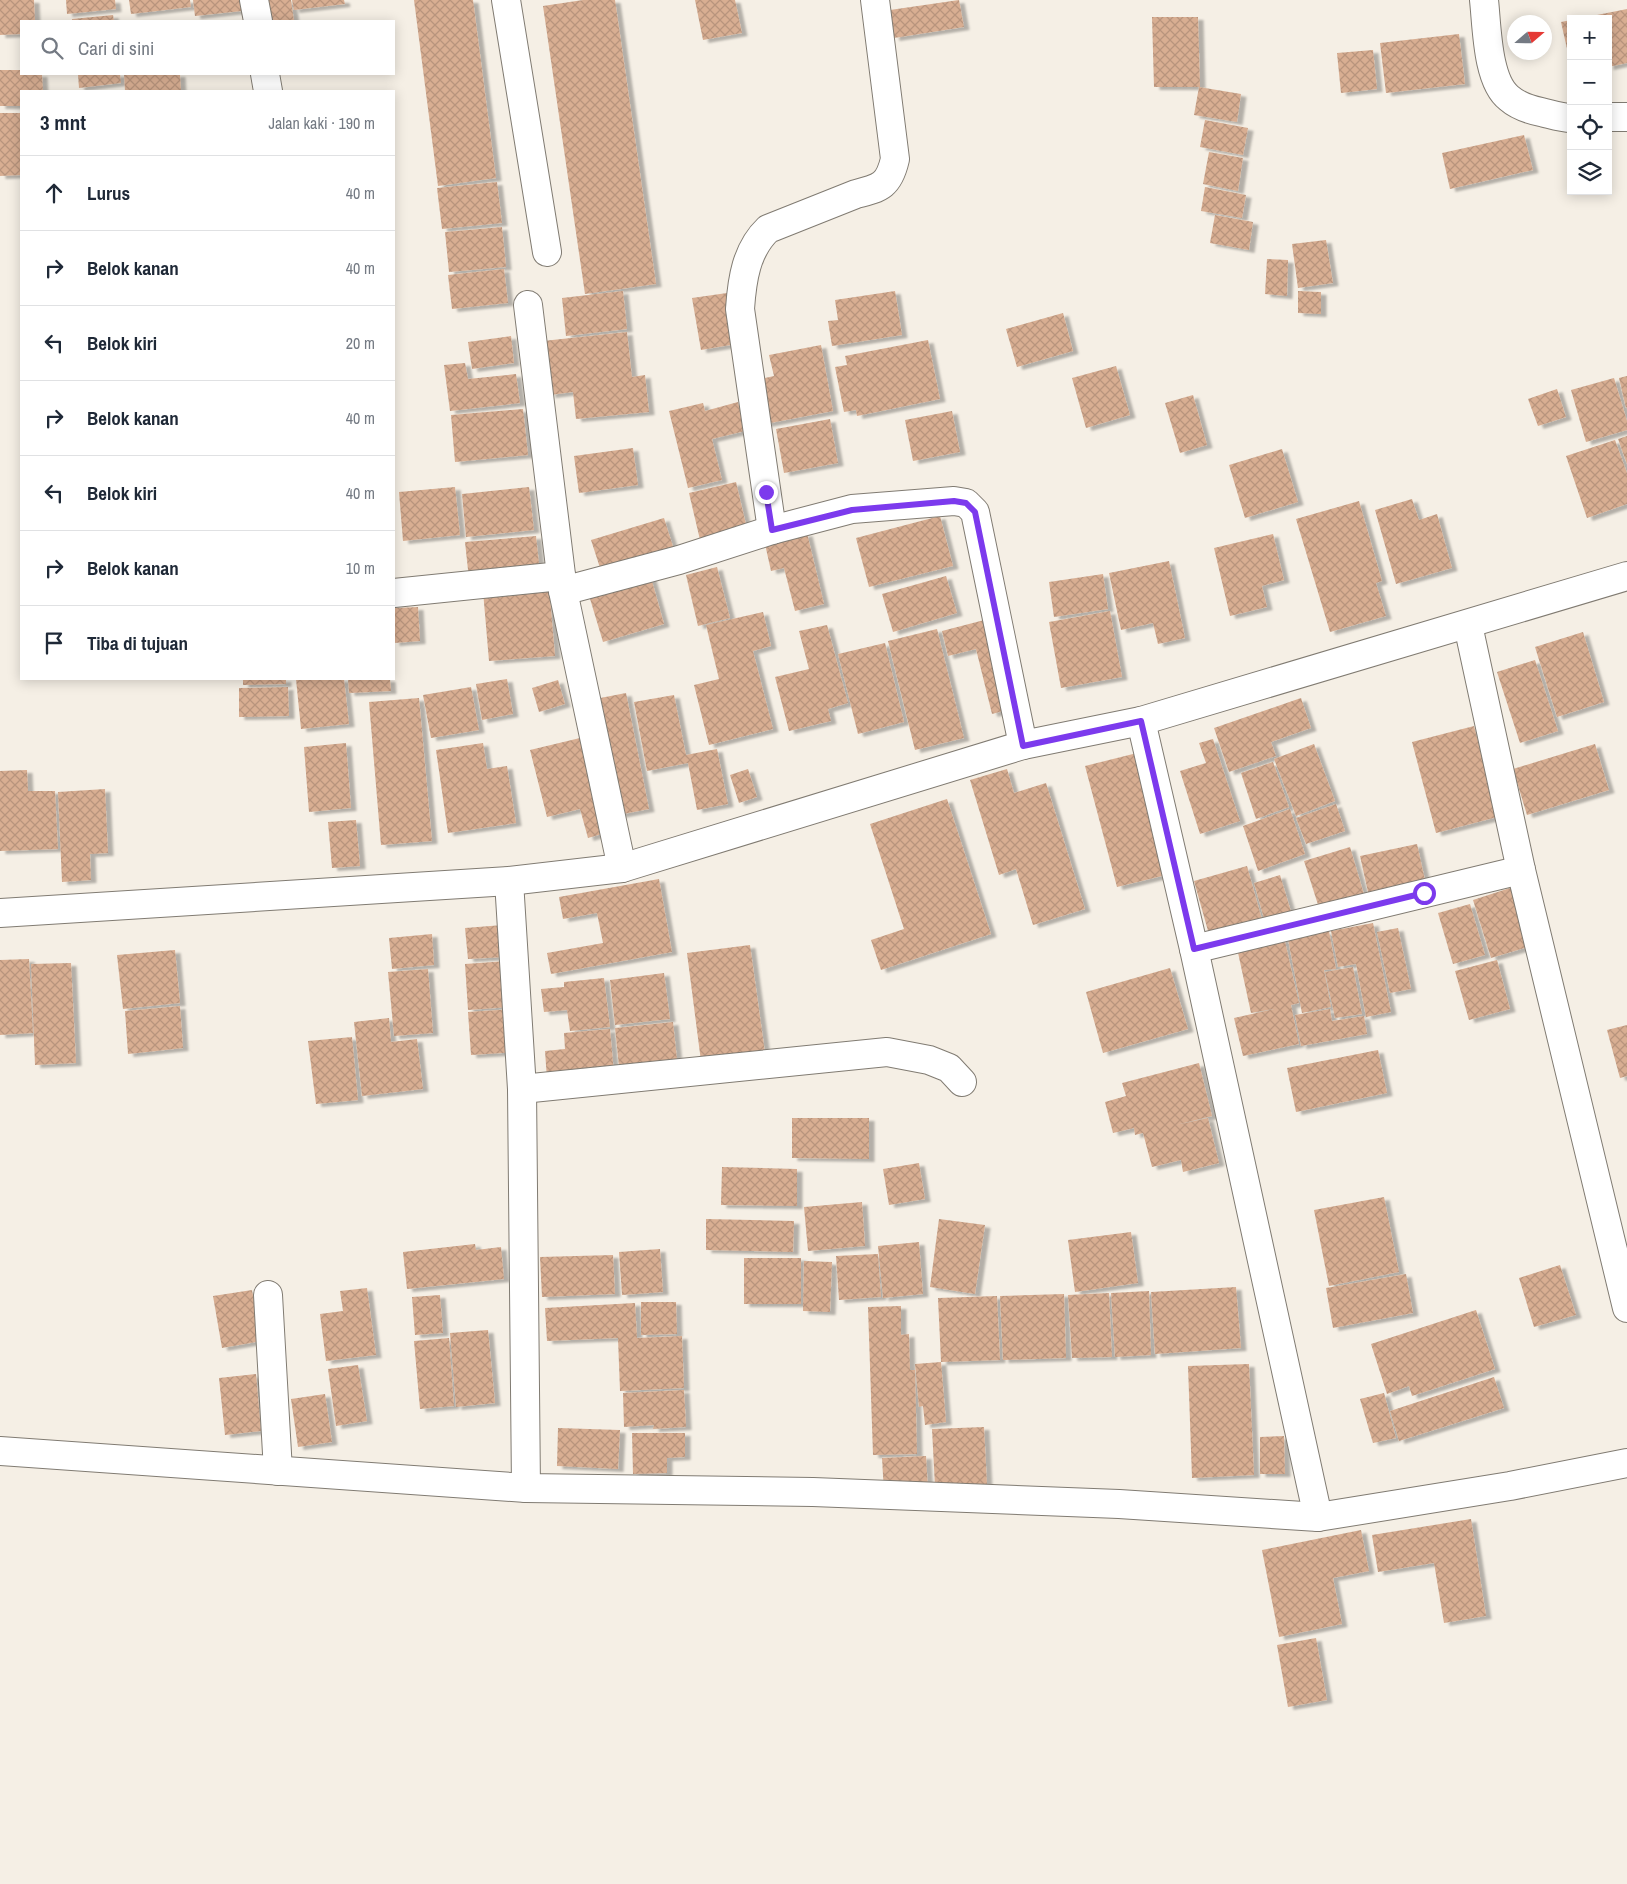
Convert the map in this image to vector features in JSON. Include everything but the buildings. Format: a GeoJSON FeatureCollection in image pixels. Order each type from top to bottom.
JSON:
{"type":"FeatureCollection","features":[{"type":"Feature","properties":{"kind":"street"},"geometry":{"type":"LineString","coordinates":[[254,0],[258,20]]}},
{"type":"Feature","properties":{"kind":"street"},"geometry":{"type":"LineString","coordinates":[[506,0],[547,252]]}},
{"type":"Feature","properties":{"kind":"street"},"geometry":{"type":"LineString","coordinates":[[772,530],[740,309],[741,286],[745,268],[758,239],[768,229],[856,194],[871,190],[881,185],[892,174],[895,159],[875,0]]}},
{"type":"Feature","properties":{"kind":"street"},"geometry":{"type":"LineString","coordinates":[[1484,0],[1489,46],[1496,78],[1502,91],[1510,99],[1535,110],[1567,117]]}},
{"type":"Feature","properties":{"kind":"street"},"geometry":{"type":"LineString","coordinates":[[265,75],[268,90]]}},
{"type":"Feature","properties":{"kind":"street"},"geometry":{"type":"LineString","coordinates":[[1612,117],[1627,117]]}},
{"type":"Feature","properties":{"kind":"street"},"geometry":{"type":"LineString","coordinates":[[528,306],[562,583],[622,868]]}},
{"type":"Feature","properties":{"kind":"street"},"geometry":{"type":"LineString","coordinates":[[395,593],[562,583],[679,560],[772,530],[852,510],[954,501],[966,503],[975,512],[1023,746]]}},
{"type":"Feature","properties":{"kind":"street"},"geometry":{"type":"LineString","coordinates":[[0,913],[509,880],[622,868],[1023,746],[1141,721],[1627,576]]}},
{"type":"Feature","properties":{"kind":"street"},"geometry":{"type":"LineString","coordinates":[[1468,624],[1520,870],[1627,1308]]}},
{"type":"Feature","properties":{"kind":"street"},"geometry":{"type":"LineString","coordinates":[[1141,721],[1194,949],[1318,1517]]}},
{"type":"Feature","properties":{"kind":"street"},"geometry":{"type":"LineString","coordinates":[[1194,949],[1520,870]]}},
{"type":"Feature","properties":{"kind":"street"},"geometry":{"type":"LineString","coordinates":[[509,880],[522,1090],[526,1488]]}},
{"type":"Feature","properties":{"kind":"street"},"geometry":{"type":"LineString","coordinates":[[522,1090],[887,1052],[929,1060],[949,1068],[962,1082]]}},
{"type":"Feature","properties":{"kind":"street"},"geometry":{"type":"LineString","coordinates":[[268,1295],[278,1471]]}},
{"type":"Feature","properties":{"kind":"street"},"geometry":{"type":"LineString","coordinates":[[0,1451],[526,1488],[813,1492],[1128,1505],[1318,1517],[1510,1486],[1627,1463]]}},
{"type":"Feature","properties":{"kind":"route"},"geometry":{"type":"LineString","coordinates":[[766,492],[772,530],[852,510],[954,501],[966,503],[975,512],[1023,746],[1141,721],[1194,949],[1424,893]]}}]}
